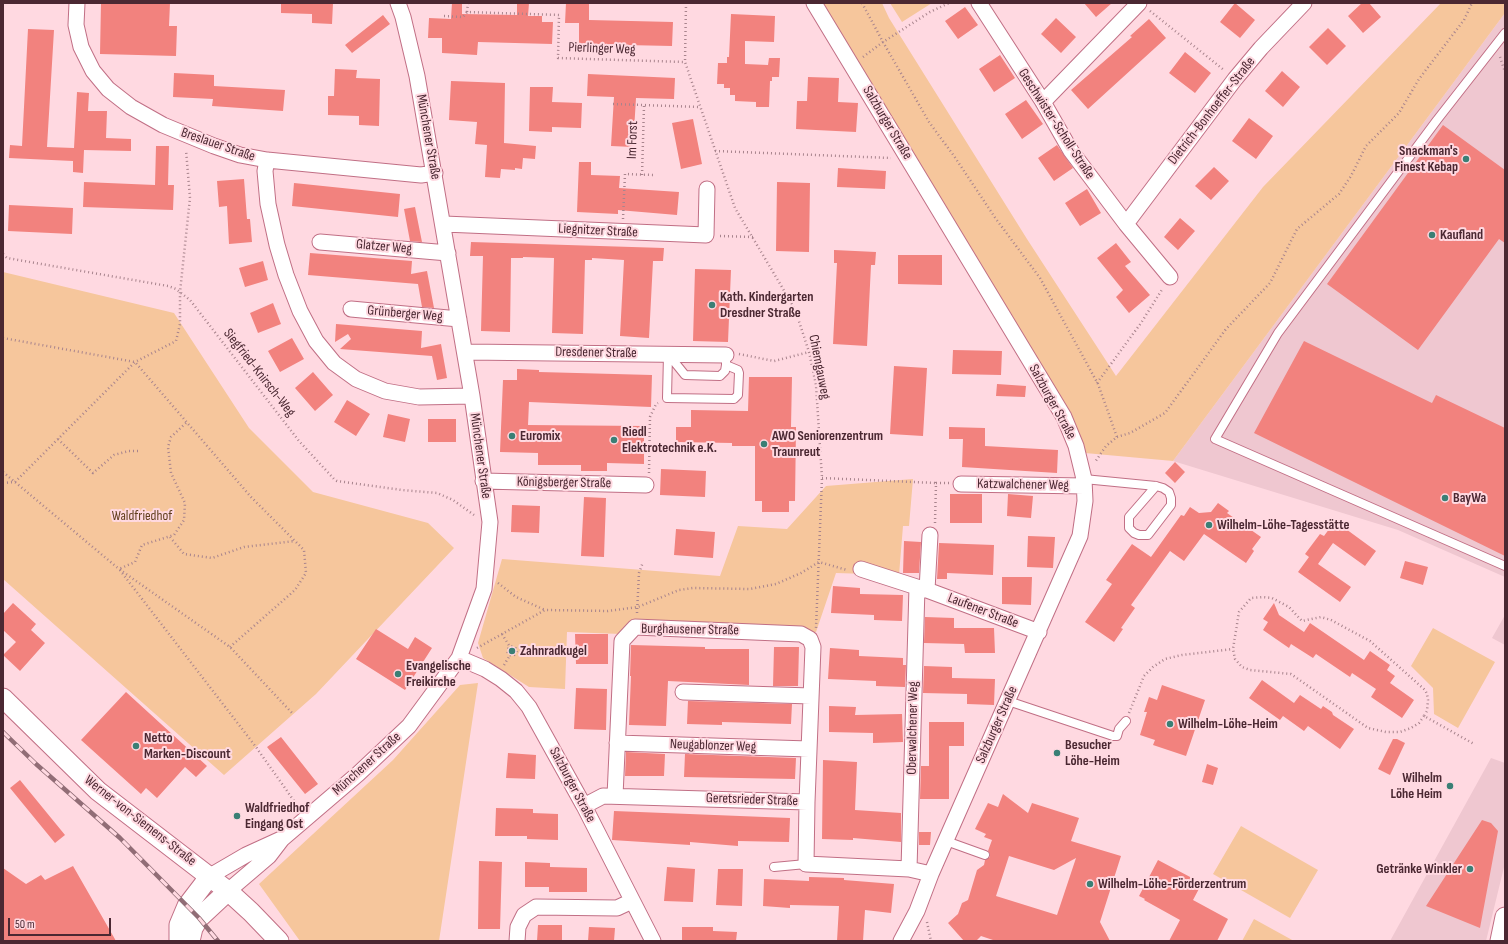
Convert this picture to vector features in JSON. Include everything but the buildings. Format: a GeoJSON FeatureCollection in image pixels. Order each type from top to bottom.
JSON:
{"type":"FeatureCollection","features":[{"type":"Feature","properties":{"kind":"street","name":"Breslauer Straße"},"geometry":{"type":"LineString","coordinates":[[77,3],[76,24],[81,47],[93,71],[108,89],[131,107],[162,125],[240,155],[266,160],[421,175],[434,173]]}},
{"type":"Feature","properties":{"kind":"street","name":"Münchener Straße"},"geometry":{"type":"LineString","coordinates":[[228,891],[269,856],[282,839],[358,774],[409,726],[459,658],[482,595],[485,579],[490,522],[466,352],[417,76],[403,17],[398,3]]}},
{"type":"Feature","properties":{"kind":"street","name":"Salzburger Straße"},"geometry":{"type":"LineString","coordinates":[[814,3],[1064,417],[1076,446],[1084,479],[1085,501],[1080,536],[1039,632],[931,874],[917,911],[901,941]]}},
{"type":"Feature","properties":{"kind":"street","name":"Geschwister-Scholl-Straße"},"geometry":{"type":"LineString","coordinates":[[980,3],[1043,102],[1071,151],[1126,224],[1170,277]]}},
{"type":"Feature","properties":{"kind":"street","name":"Dietrich-Bonhoeffer-Straße"},"geometry":{"type":"LineString","coordinates":[[1126,224],[1235,79],[1261,48],[1304,3]]}},
{"type":"Feature","properties":{"kind":"street"},"geometry":{"type":"LineString","coordinates":[[1043,102],[1143,5]]}},
{"type":"Feature","properties":{"kind":"street"},"geometry":{"type":"LineString","coordinates":[[266,160],[265,171],[268,204],[276,245],[286,275],[300,311],[316,341],[334,363],[356,379],[385,391],[419,397],[472,396]]}},
{"type":"Feature","properties":{"kind":"street"},"geometry":{"type":"LineString","coordinates":[[706,235],[707,189]]}},
{"type":"Feature","properties":{"kind":"street","name":"Liegnitzer Straße"},"geometry":{"type":"LineString","coordinates":[[444,224],[706,235]]}},
{"type":"Feature","properties":{"kind":"street","name":"Glatzer Weg"},"geometry":{"type":"LineString","coordinates":[[320,242],[448,253]]}},
{"type":"Feature","properties":{"kind":"street","name":"Grünberger Weg"},"geometry":{"type":"LineString","coordinates":[[352,309],[460,319]]}},
{"type":"Feature","properties":{"kind":"street","name":"Dresdener Straße"},"geometry":{"type":"LineString","coordinates":[[466,352],[668,354],[726,360]]}},
{"type":"Feature","properties":{"kind":"street","name":"Katzwalchener Weg"},"geometry":{"type":"LineString","coordinates":[[961,484],[1084,479]]}},
{"type":"Feature","properties":{"kind":"street","name":"Königsberger Straße"},"geometry":{"type":"LineString","coordinates":[[483,481],[646,485]]}},
{"type":"Feature","properties":{"kind":"street"},"geometry":{"type":"LineString","coordinates":[[922,588],[930,535]]}},
{"type":"Feature","properties":{"kind":"street","name":"Laufener Straße"},"geometry":{"type":"LineString","coordinates":[[861,569],[922,588],[1039,632]]}},
{"type":"Feature","properties":{"kind":"street","name":"Oberwalchener Weg"},"geometry":{"type":"LineString","coordinates":[[910,869],[922,588]]}},
{"type":"Feature","properties":{"kind":"street","name":"Burghausener Straße"},"geometry":{"type":"LineString","coordinates":[[615,796],[622,641],[635,628],[801,634],[810,639]]}},
{"type":"Feature","properties":{"kind":"street"},"geometry":{"type":"LineString","coordinates":[[807,802],[813,647],[810,639]]}},
{"type":"Feature","properties":{"kind":"street","name":"Salzburger Straße"},"geometry":{"type":"LineString","coordinates":[[459,658],[485,669],[501,680],[516,691],[529,707],[584,806],[653,941]]}},
{"type":"Feature","properties":{"kind":"street"},"geometry":{"type":"LineString","coordinates":[[683,692],[811,696]]}},
{"type":"Feature","properties":{"kind":"street","name":"Werner-von-Siemens-Straße"},"geometry":{"type":"LineString","coordinates":[[3,698],[98,791],[210,876],[251,912],[279,941]]}},
{"type":"Feature","properties":{"kind":"street","name":"Neugablonzer Weg"},"geometry":{"type":"LineString","coordinates":[[617,743],[809,749]]}},
{"type":"Feature","properties":{"kind":"street","name":"Geretsrieder Straße"},"geometry":{"type":"LineString","coordinates":[[584,806],[603,796],[807,802],[806,864]]}},
{"type":"Feature","properties":{"kind":"street","name":"Münchener Straße"},"geometry":{"type":"LineString","coordinates":[[210,876],[246,855],[282,839]]}},
{"type":"Feature","properties":{"kind":"street"},"geometry":{"type":"LineString","coordinates":[[806,864],[910,869],[931,874]]}},
{"type":"Feature","properties":{"kind":"street"},"geometry":{"type":"LineString","coordinates":[[179,941],[179,925],[187,906],[210,876]]}},
{"type":"Feature","properties":{"kind":"street"},"geometry":{"type":"LineString","coordinates":[[190,941],[193,928],[199,918],[228,891]]}},
{"type":"Feature","properties":{"kind":"street"},"geometry":{"type":"LineString","coordinates":[[517,941],[518,927],[524,914],[536,907],[617,908],[632,901]]}},
{"type":"Feature","properties":{"kind":"street"},"geometry":{"type":"LineString","coordinates":[[1500,941],[1505,918]]}},
{"type":"Feature","properties":{"kind":"lane"},"geometry":{"type":"LineString","coordinates":[[1505,33],[1437,120],[1278,333],[1215,439],[1505,566]]}},
{"type":"Feature","properties":{"kind":"lane"},"geometry":{"type":"LineString","coordinates":[[668,354],[685,375],[720,376],[725,371],[726,360]]}},
{"type":"Feature","properties":{"kind":"lane"},"geometry":{"type":"LineString","coordinates":[[668,354],[667,398],[734,399],[738,395],[739,372],[726,360]]}},
{"type":"Feature","properties":{"kind":"lane"},"geometry":{"type":"LineString","coordinates":[[1084,479],[1156,486],[1169,492],[1171,505],[1148,535],[1139,535],[1134,533],[1129,528],[1130,517],[1156,486]]}},
{"type":"Feature","properties":{"kind":"lane"},"geometry":{"type":"LineString","coordinates":[[1008,701],[1113,736],[1117,736],[1119,729],[1126,721]]}},
{"type":"Feature","properties":{"kind":"lane"},"geometry":{"type":"LineString","coordinates":[[946,841],[984,855]]}},
{"type":"Feature","properties":{"kind":"lane"},"geometry":{"type":"LineString","coordinates":[[774,867],[806,864]]}},
{"type":"Feature","properties":{"kind":"path"},"geometry":{"type":"LineString","coordinates":[[467,12],[468,3]]}},
{"type":"Feature","properties":{"kind":"path","name":"Chiemgauweg"},"geometry":{"type":"LineString","coordinates":[[686,3],[685,62],[700,107],[735,208],[794,309],[809,352],[816,385],[822,478],[816,628],[810,639]]}},
{"type":"Feature","properties":{"kind":"path"},"geometry":{"type":"LineString","coordinates":[[862,3],[929,122],[954,156],[996,219],[1040,278],[1097,382],[1117,437]]}},
{"type":"Feature","properties":{"kind":"path"},"geometry":{"type":"LineString","coordinates":[[852,66],[883,42],[930,12],[949,3]]}},
{"type":"Feature","properties":{"kind":"path"},"geometry":{"type":"LineString","coordinates":[[1084,479],[1106,446],[1117,437],[1130,433],[1165,413],[1226,329],[1270,283],[1296,229],[1339,194],[1351,176],[1366,146],[1399,113],[1419,79],[1464,20],[1472,3]]}},
{"type":"Feature","properties":{"kind":"path"},"geometry":{"type":"LineString","coordinates":[[1143,5],[1235,79]]}},
{"type":"Feature","properties":{"kind":"path","name":"Pierlinger Weg"},"geometry":{"type":"LineString","coordinates":[[444,16],[463,17],[467,12],[559,14],[558,58],[685,62]]}},
{"type":"Feature","properties":{"kind":"path","name":"Im Forst"},"geometry":{"type":"LineString","coordinates":[[613,104],[700,107]]}},
{"type":"Feature","properties":{"kind":"path","name":"Im Forst"},"geometry":{"type":"LineString","coordinates":[[642,175],[644,105]]}},
{"type":"Feature","properties":{"kind":"path"},"geometry":{"type":"LineString","coordinates":[[3,483],[15,482],[134,362],[176,341],[180,324],[180,292],[190,198],[186,142],[188,136]]}},
{"type":"Feature","properties":{"kind":"path"},"geometry":{"type":"LineString","coordinates":[[715,151],[902,158],[906,156]]}},
{"type":"Feature","properties":{"kind":"path","name":"Im Forst"},"geometry":{"type":"LineString","coordinates":[[623,232],[625,174],[654,176]]}},
{"type":"Feature","properties":{"kind":"path"},"geometry":{"type":"LineString","coordinates":[[706,235],[753,237]]}},
{"type":"Feature","properties":{"kind":"path","name":"Siegfried-Knirsch-Weg"},"geometry":{"type":"LineString","coordinates":[[3,254],[7,258],[168,286],[180,292],[190,300],[299,441],[334,479],[337,481],[388,488],[437,493],[453,500],[482,521],[490,522]]}},
{"type":"Feature","properties":{"kind":"path"},"geometry":{"type":"LineString","coordinates":[[1097,382],[1141,323],[1170,277]]}},
{"type":"Feature","properties":{"kind":"path"},"geometry":{"type":"LineString","coordinates":[[3,338],[134,362],[251,497],[304,550],[306,573],[295,590],[230,647]]}},
{"type":"Feature","properties":{"kind":"path"},"geometry":{"type":"LineString","coordinates":[[726,360],[728,354],[739,354],[774,361],[809,352]]}},
{"type":"Feature","properties":{"kind":"path"},"geometry":{"type":"LineString","coordinates":[[646,485],[649,479],[650,417],[656,404],[667,398]]}},
{"type":"Feature","properties":{"kind":"path"},"geometry":{"type":"LineString","coordinates":[[118,569],[135,562],[142,545],[174,535],[184,520],[185,503],[171,473],[168,447],[171,437],[186,423]]}},
{"type":"Feature","properties":{"kind":"path"},"geometry":{"type":"LineString","coordinates":[[58,439],[93,473],[114,455],[129,451],[138,451]]}},
{"type":"Feature","properties":{"kind":"path"},"geometry":{"type":"LineString","coordinates":[[3,472],[118,569],[230,647],[293,714]]}},
{"type":"Feature","properties":{"kind":"path"},"geometry":{"type":"LineString","coordinates":[[822,478],[961,484]]}},
{"type":"Feature","properties":{"kind":"path"},"geometry":{"type":"LineString","coordinates":[[930,535],[934,530],[936,483]]}},
{"type":"Feature","properties":{"kind":"path"},"geometry":{"type":"LineString","coordinates":[[170,537],[184,554],[212,558],[244,547],[295,541]]}},
{"type":"Feature","properties":{"kind":"path"},"geometry":{"type":"LineString","coordinates":[[635,628],[638,607],[639,573],[643,562]]}},
{"type":"Feature","properties":{"kind":"path"},"geometry":{"type":"LineString","coordinates":[[485,579],[493,580],[516,597],[545,610],[608,611],[638,607],[679,590],[693,588],[750,590],[776,584],[801,573],[819,562],[852,572],[861,569]]}},
{"type":"Feature","properties":{"kind":"path"},"geometry":{"type":"LineString","coordinates":[[118,569],[256,747],[306,818]]}},
{"type":"Feature","properties":{"kind":"path"},"geometry":{"type":"LineString","coordinates":[[1252,598],[1272,598],[1289,607],[1302,621],[1321,618],[1331,620],[1370,640],[1428,694],[1427,711],[1424,716],[1419,723],[1400,732],[1386,732],[1368,728],[1291,674],[1250,670],[1242,667],[1235,659],[1233,649],[1239,612],[1252,598]]}},
{"type":"Feature","properties":{"kind":"path"},"geometry":{"type":"LineString","coordinates":[[459,658],[545,610]]}},
{"type":"Feature","properties":{"kind":"path"},"geometry":{"type":"LineString","coordinates":[[502,634],[510,647]]}},
{"type":"Feature","properties":{"kind":"path"},"geometry":{"type":"LineString","coordinates":[[1126,721],[1144,676],[1153,667],[1165,659],[1182,655],[1233,649]]}},
{"type":"Feature","properties":{"kind":"path"},"geometry":{"type":"LineString","coordinates":[[1424,716],[1474,744]]}},
{"type":"Feature","properties":{"kind":"shaded area"},"geometry":{"type":"Polygon","coordinates":[[[1505,13],[1505,577],[1398,530],[1173,461],[1505,13]]]}},
{"type":"Feature","properties":{"kind":"shaded area"},"geometry":{"type":"Polygon","coordinates":[[[1505,615],[1505,645],[1492,638],[1505,615]]]}},
{"type":"Feature","properties":{"kind":"shaded area"},"geometry":{"type":"Polygon","coordinates":[[[1491,758],[1505,763],[1505,863],[1486,941],[1390,941],[1491,758]]]}},
{"type":"Feature","properties":{"kind":"green space"},"geometry":{"type":"Polygon","coordinates":[[[820,3],[882,3],[889,18],[1027,239],[1116,376],[1263,187],[1441,3],[1505,3],[1505,13],[1173,461],[1085,453],[1072,416],[820,3]]]}},
{"type":"Feature","properties":{"kind":"green space"},"geometry":{"type":"Polygon","coordinates":[[[890,3],[932,3],[902,22],[890,3]]]}},
{"type":"Feature","properties":{"kind":"green space","name":"Waldfriedhof"},"geometry":{"type":"Polygon","coordinates":[[[3,272],[174,313],[249,428],[313,492],[428,523],[454,548],[316,694],[224,775],[3,579],[3,272]]]}},
{"type":"Feature","properties":{"kind":"green space"},"geometry":{"type":"Polygon","coordinates":[[[913,479],[909,526],[903,526],[899,575],[836,573],[816,632],[636,624],[621,634],[567,632],[565,689],[529,687],[483,658],[478,643],[502,559],[720,576],[738,526],[787,529],[826,486],[913,479]]]}},
{"type":"Feature","properties":{"kind":"green space"},"geometry":{"type":"Polygon","coordinates":[[[1433,628],[1495,662],[1458,728],[1434,714],[1433,688],[1411,666],[1433,628]]]}},
{"type":"Feature","properties":{"kind":"green space"},"geometry":{"type":"Polygon","coordinates":[[[478,683],[439,941],[300,941],[259,884],[393,760],[460,685],[478,683]]]}},
{"type":"Feature","properties":{"kind":"green space"},"geometry":{"type":"Polygon","coordinates":[[[1241,826],[1318,870],[1290,918],[1213,874],[1241,826]]]}},
{"type":"Feature","properties":{"kind":"green space"},"geometry":{"type":"Polygon","coordinates":[[[1254,919],[1294,941],[1242,941],[1254,919]]]}},
{"type":"Feature","properties":{"kind":"railway"},"geometry":{"type":"LineString","coordinates":[[3,732],[36,764],[120,838],[199,918],[218,941]]}},
{"type":"Feature","properties":{"kind":"place","name":"Snackman's Finest Kebap"},"geometry":{"type":"Point","coordinates":[1466,159]}},
{"type":"Feature","properties":{"kind":"place","name":"Kaufland"},"geometry":{"type":"Point","coordinates":[1432,235]}},
{"type":"Feature","properties":{"kind":"place","name":"Kath. Kindergarten Dresdner Straße"},"geometry":{"type":"Point","coordinates":[712,305]}},
{"type":"Feature","properties":{"kind":"place","name":"Euromix"},"geometry":{"type":"Point","coordinates":[512,436]}},
{"type":"Feature","properties":{"kind":"place","name":"Riedl Elektrotechnik e.K."},"geometry":{"type":"Point","coordinates":[614,440]}},
{"type":"Feature","properties":{"kind":"place","name":"AWO Seniorenzentrum Traunreut"},"geometry":{"type":"Point","coordinates":[764,444]}},
{"type":"Feature","properties":{"kind":"place","name":"BayWa"},"geometry":{"type":"Point","coordinates":[1445,498]}},
{"type":"Feature","properties":{"kind":"place","name":"Wilhelm-Löhe-Tagesstätte"},"geometry":{"type":"Point","coordinates":[1209,525]}},
{"type":"Feature","properties":{"kind":"place","name":"Zahnradkugel"},"geometry":{"type":"Point","coordinates":[512,651]}},
{"type":"Feature","properties":{"kind":"place","name":"Evangelische Freikirche"},"geometry":{"type":"Point","coordinates":[398,674]}},
{"type":"Feature","properties":{"kind":"place","name":"Wilhelm-Löhe-Heim"},"geometry":{"type":"Point","coordinates":[1170,724]}},
{"type":"Feature","properties":{"kind":"place","name":"Netto Marken-Discount"},"geometry":{"type":"Point","coordinates":[136,746]}},
{"type":"Feature","properties":{"kind":"place","name":"Besucher Löhe-Heim"},"geometry":{"type":"Point","coordinates":[1057,753]}},
{"type":"Feature","properties":{"kind":"place","name":"Wilhelm Löhe Heim"},"geometry":{"type":"Point","coordinates":[1450,786]}},
{"type":"Feature","properties":{"kind":"place","name":"Waldfriedhof Eingang Ost"},"geometry":{"type":"Point","coordinates":[237,816]}},
{"type":"Feature","properties":{"kind":"place","name":"Getränke Winkler"},"geometry":{"type":"Point","coordinates":[1470,869]}},
{"type":"Feature","properties":{"kind":"place","name":"Wilhelm-Löhe-Förderzentrum"},"geometry":{"type":"Point","coordinates":[1090,884]}}]}
